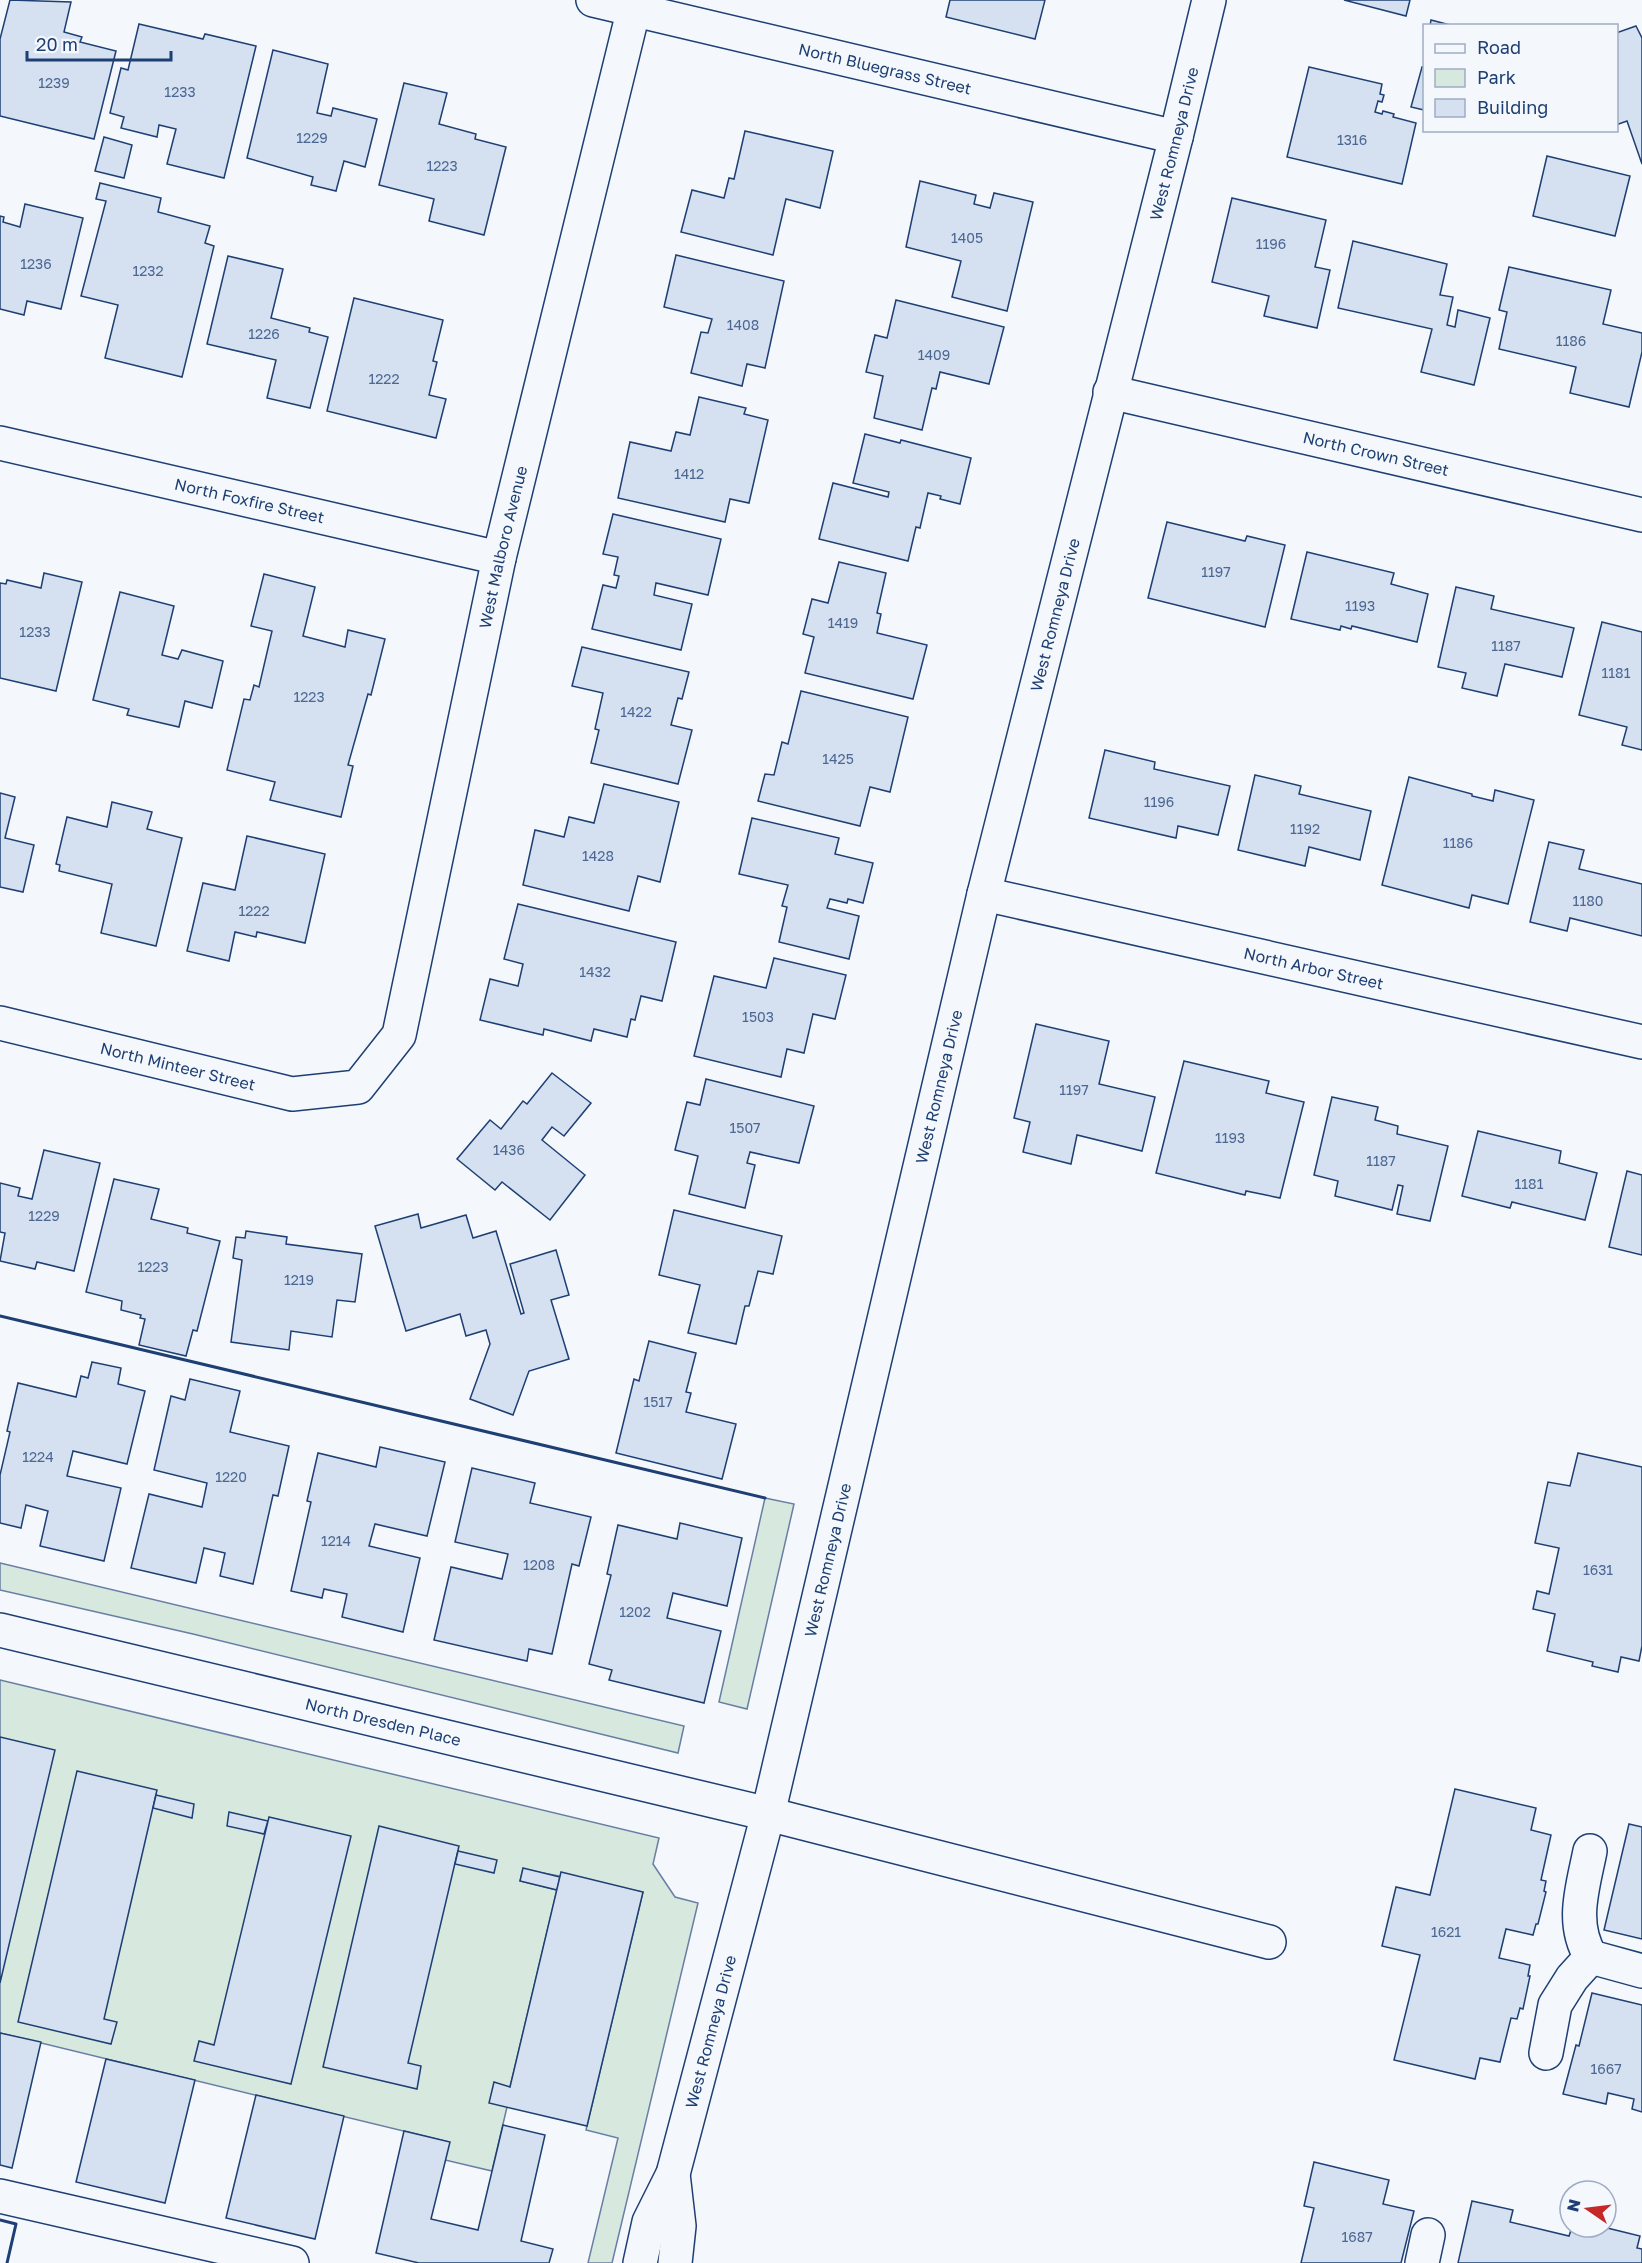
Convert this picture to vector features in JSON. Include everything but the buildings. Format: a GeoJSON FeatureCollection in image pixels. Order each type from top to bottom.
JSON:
{"type":"FeatureCollection","features":[{"type":"Feature","properties":{"kind":"street","name":"North Bluegrass Street"},"geometry":{"type":"LineString","coordinates":[[593,0],[635,5],[1176,137]]}},
{"type":"Feature","properties":{"kind":"street","name":"West Romneya Drive"},"geometry":{"type":"LineString","coordinates":[[640,2263],[649,2222],[673,2174],[768,1814],[984,894],[1209,0]]}},
{"type":"Feature","properties":{"kind":"street","name":"West Malboro Avenue"},"geometry":{"type":"LineString","coordinates":[[358,1087],[399,1035],[499,558],[635,5]]}},
{"type":"Feature","properties":{"kind":"street","name":"North Crown Street"},"geometry":{"type":"LineString","coordinates":[[1110,392],[1642,516]]}},
{"type":"Feature","properties":{"kind":"street","name":"North Foxfire Street"},"geometry":{"type":"LineString","coordinates":[[0,443],[499,558]]}},
{"type":"Feature","properties":{"kind":"street","name":"North Arbor Street"},"geometry":{"type":"LineString","coordinates":[[984,894],[1642,1042]]}},
{"type":"Feature","properties":{"kind":"street","name":"North Minteer Street"},"geometry":{"type":"LineString","coordinates":[[0,1023],[292,1094],[358,1087]]}},
{"type":"Feature","properties":{"kind":"street","name":"North Dresden Place"},"geometry":{"type":"LineString","coordinates":[[0,1630],[768,1814],[1269,1942]]}},
{"type":"Feature","properties":{"kind":"street"},"geometry":{"type":"LineString","coordinates":[[1590,1851],[1579,1926],[1585,1946],[1591,1957],[1642,1971]]}},
{"type":"Feature","properties":{"kind":"street"},"geometry":{"type":"LineString","coordinates":[[1546,2053],[1555,2005],[1572,1978],[1591,1957]]}},
{"type":"Feature","properties":{"kind":"street","name":"West Romneya Drive"},"geometry":{"type":"LineString","coordinates":[[673,2174],[679,2226],[675,2263]]}},
{"type":"Feature","properties":{"kind":"street"},"geometry":{"type":"LineString","coordinates":[[0,2196],[292,2263]]}},
{"type":"Feature","properties":{"kind":"green space"},"geometry":{"type":"Polygon","coordinates":[[[765,1498],[794,1504],[747,1709],[719,1702],[765,1498]]]}},
{"type":"Feature","properties":{"kind":"green space"},"geometry":{"type":"Polygon","coordinates":[[[0,1563],[684,1726],[678,1753],[193,1634],[0,1590],[0,1563]]]}},
{"type":"Feature","properties":{"kind":"green space"},"geometry":{"type":"Polygon","coordinates":[[[0,1680],[659,1838],[653,1864],[675,1897],[698,1903],[612,2263],[588,2263],[618,2138],[586,2130],[643,1892],[523,1869],[520,1881],[557,1890],[510,2087],[494,2083],[507,2107],[492,2171],[445,2160],[449,2142],[0,2033],[0,1680]]]}},
{"type":"Feature","properties":{"kind":"wall"},"geometry":{"type":"LineString","coordinates":[[0,1316],[765,1498]]}},
{"type":"Feature","properties":{"kind":"wall"},"geometry":{"type":"LineString","coordinates":[[0,2220],[16,2224],[7,2263]]}}]}
